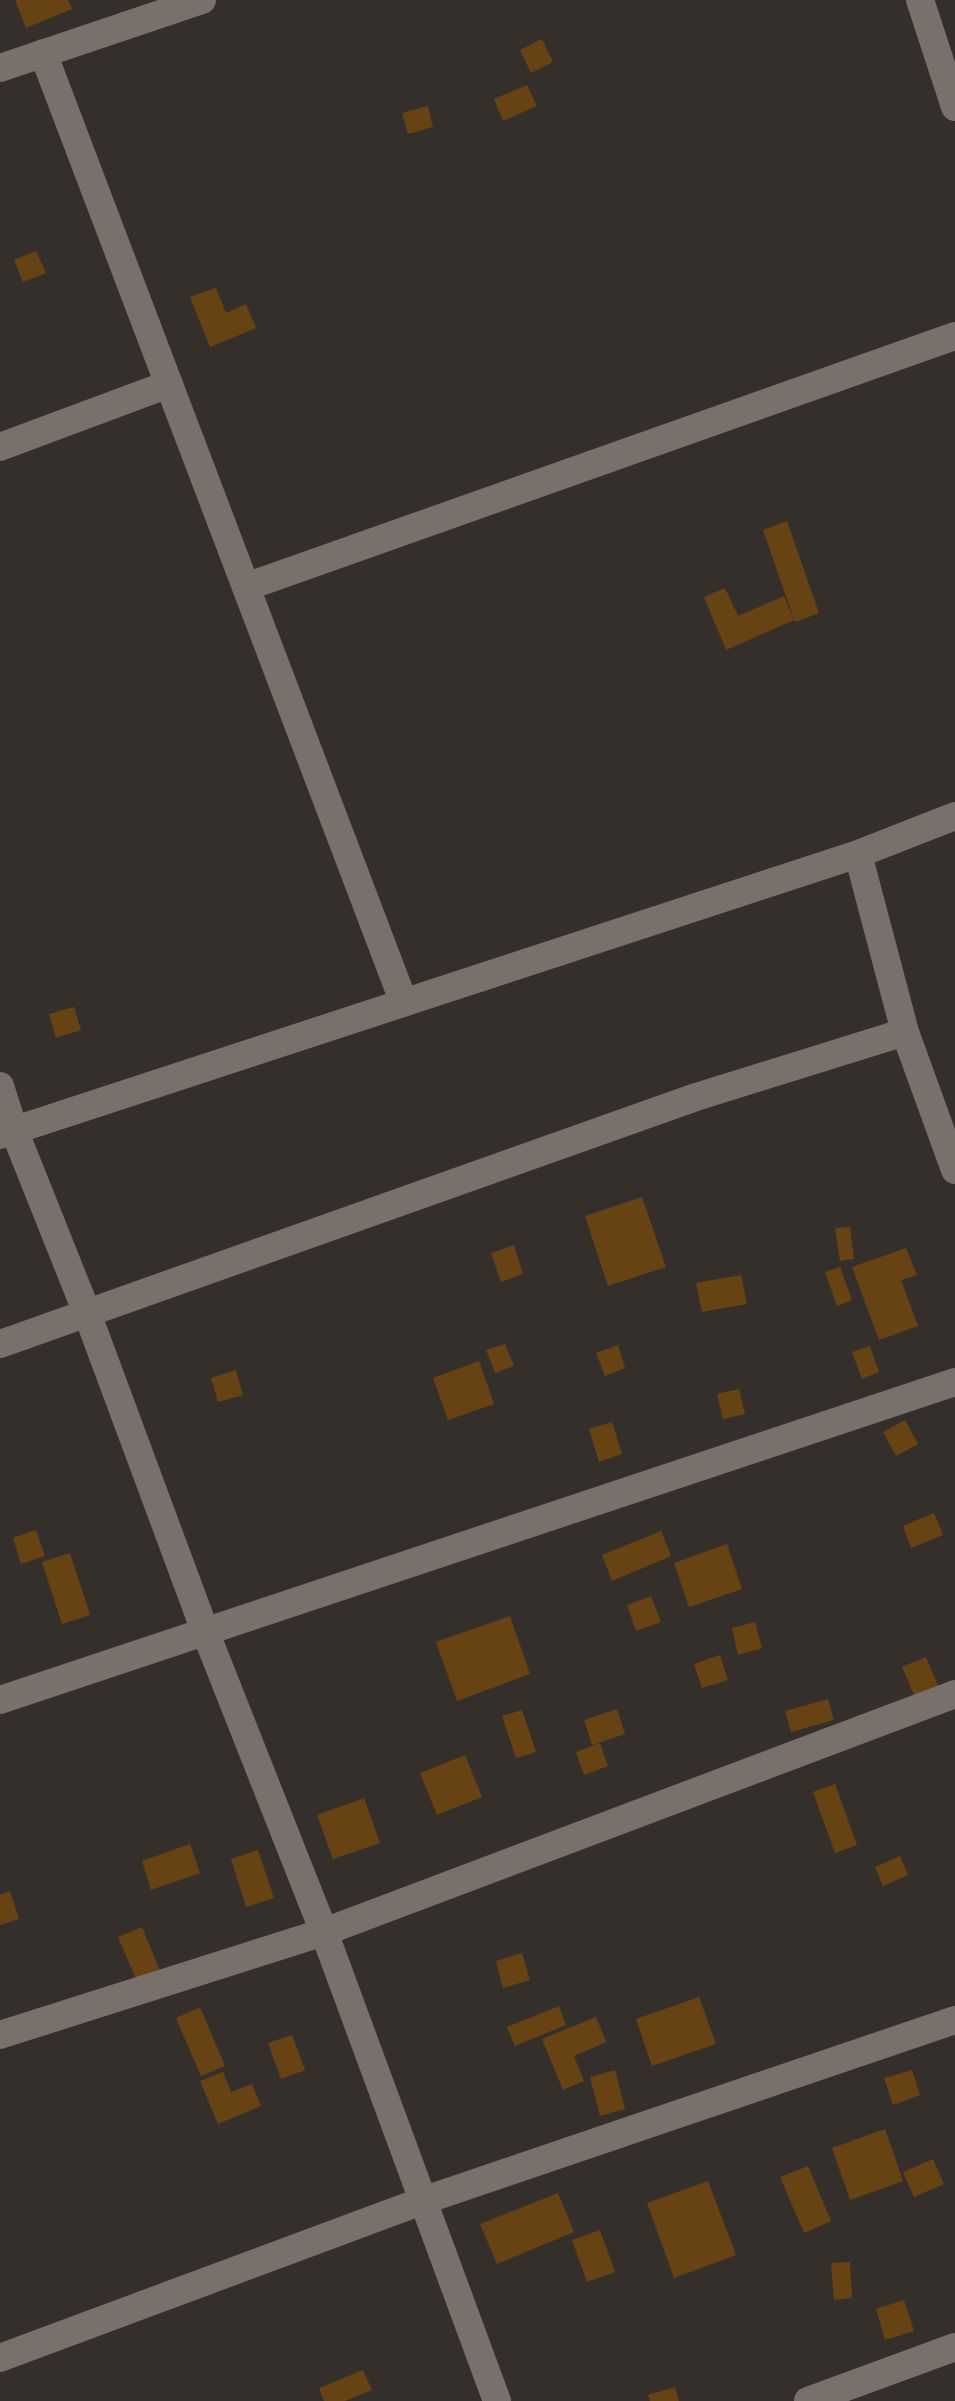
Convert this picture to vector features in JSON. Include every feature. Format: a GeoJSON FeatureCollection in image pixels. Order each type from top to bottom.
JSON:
{"type":"FeatureCollection","features":[{"type":"Feature","properties":{"kind":"street"},"geometry":{"type":"LineString","coordinates":[[0,68],[202,0]]}},
{"type":"Feature","properties":{"kind":"street"},"geometry":{"type":"LineString","coordinates":[[920,0],[955,107]]}},
{"type":"Feature","properties":{"kind":"street"},"geometry":{"type":"LineString","coordinates":[[43,53],[404,1003]]}},
{"type":"Feature","properties":{"kind":"street"},"geometry":{"type":"LineString","coordinates":[[246,587],[955,336]]}},
{"type":"Feature","properties":{"kind":"street"},"geometry":{"type":"LineString","coordinates":[[0,447],[170,384]]}},
{"type":"Feature","properties":{"kind":"street"},"geometry":{"type":"LineString","coordinates":[[7,1132],[858,854],[955,816]]}},
{"type":"Feature","properties":{"kind":"street"},"geometry":{"type":"LineString","coordinates":[[858,854],[905,1032],[955,1170]]}},
{"type":"Feature","properties":{"kind":"street"},"geometry":{"type":"LineString","coordinates":[[0,1344],[696,1097],[905,1032]]}},
{"type":"Feature","properties":{"kind":"street"},"geometry":{"type":"LineString","coordinates":[[0,1086],[7,1132],[87,1314],[205,1632],[324,1932],[422,2201],[498,2401]]}},
{"type":"Feature","properties":{"kind":"street"},"geometry":{"type":"LineString","coordinates":[[0,1700],[955,1382]]}},
{"type":"Feature","properties":{"kind":"street"},"geometry":{"type":"LineString","coordinates":[[0,2034],[324,1932],[955,1694]]}},
{"type":"Feature","properties":{"kind":"street"},"geometry":{"type":"LineString","coordinates":[[0,2358],[422,2201],[955,2020]]}},
{"type":"Feature","properties":{"kind":"street"},"geometry":{"type":"LineString","coordinates":[[808,2401],[955,2347]]}},
{"type":"Feature","properties":{"kind":"building"},"geometry":{"type":"Polygon","coordinates":[[[15,0],[68,0],[72,9],[26,28],[15,0]]]}},
{"type":"Feature","properties":{"kind":"building"},"geometry":{"type":"Polygon","coordinates":[[[542,39],[553,62],[531,73],[520,50],[542,39]]]}},
{"type":"Feature","properties":{"kind":"building"},"geometry":{"type":"Polygon","coordinates":[[[527,85],[537,106],[503,121],[494,99],[527,85]]]}},
{"type":"Feature","properties":{"kind":"building"},"geometry":{"type":"Polygon","coordinates":[[[428,106],[433,127],[408,134],[402,113],[428,106]]]}},
{"type":"Feature","properties":{"kind":"building"},"geometry":{"type":"Polygon","coordinates":[[[36,251],[46,273],[23,282],[14,260],[36,251]]]}},
{"type":"Feature","properties":{"kind":"building"},"geometry":{"type":"Polygon","coordinates":[[[216,288],[226,313],[246,304],[256,328],[210,347],[190,297],[216,288]]]}},
{"type":"Feature","properties":{"kind":"building"},"geometry":{"type":"Polygon","coordinates":[[[787,521],[819,613],[795,622],[763,530],[787,521]]]}},
{"type":"Feature","properties":{"kind":"building"},"geometry":{"type":"Polygon","coordinates":[[[725,588],[738,616],[784,596],[794,620],[726,650],[704,597],[725,588]]]}},
{"type":"Feature","properties":{"kind":"building"},"geometry":{"type":"Polygon","coordinates":[[[74,1007],[81,1030],[56,1038],[49,1014],[74,1007]]]}},
{"type":"Feature","properties":{"kind":"building"},"geometry":{"type":"Polygon","coordinates":[[[642,1197],[666,1267],[608,1286],[585,1216],[642,1197]]]}},
{"type":"Feature","properties":{"kind":"building"},"geometry":{"type":"Polygon","coordinates":[[[850,1227],[854,1259],[840,1261],[835,1228],[850,1227]]]}},
{"type":"Feature","properties":{"kind":"building"},"geometry":{"type":"Polygon","coordinates":[[[514,1245],[523,1274],[501,1282],[491,1253],[514,1245]]]}},
{"type":"Feature","properties":{"kind":"building"},"geometry":{"type":"Polygon","coordinates":[[[906,1248],[917,1275],[901,1280],[918,1326],[879,1340],[852,1267],[906,1248]]]}},
{"type":"Feature","properties":{"kind":"building"},"geometry":{"type":"Polygon","coordinates":[[[840,1267],[852,1300],[837,1306],[825,1272],[840,1267]]]}},
{"type":"Feature","properties":{"kind":"building"},"geometry":{"type":"Polygon","coordinates":[[[741,1275],[747,1304],[702,1312],[696,1283],[741,1275]]]}},
{"type":"Feature","properties":{"kind":"building"},"geometry":{"type":"Polygon","coordinates":[[[505,1344],[514,1366],[495,1373],[486,1350],[505,1344]]]}},
{"type":"Feature","properties":{"kind":"building"},"geometry":{"type":"Polygon","coordinates":[[[618,1345],[625,1368],[605,1376],[596,1353],[618,1345]]]}},
{"type":"Feature","properties":{"kind":"building"},"geometry":{"type":"Polygon","coordinates":[[[870,1346],[879,1372],[862,1379],[852,1352],[870,1346]]]}},
{"type":"Feature","properties":{"kind":"building"},"geometry":{"type":"Polygon","coordinates":[[[479,1361],[494,1404],[448,1420],[433,1378],[479,1361]]]}},
{"type":"Feature","properties":{"kind":"building"},"geometry":{"type":"Polygon","coordinates":[[[236,1370],[243,1395],[218,1402],[211,1378],[236,1370]]]}},
{"type":"Feature","properties":{"kind":"building"},"geometry":{"type":"Polygon","coordinates":[[[739,1389],[745,1414],[723,1419],[717,1394],[739,1389]]]}},
{"type":"Feature","properties":{"kind":"building"},"geometry":{"type":"Polygon","coordinates":[[[905,1420],[918,1444],[896,1456],[883,1432],[905,1420]]]}},
{"type":"Feature","properties":{"kind":"building"},"geometry":{"type":"Polygon","coordinates":[[[612,1422],[622,1454],[599,1462],[589,1429],[612,1422]]]}},
{"type":"Feature","properties":{"kind":"building"},"geometry":{"type":"Polygon","coordinates":[[[934,1513],[943,1535],[911,1548],[903,1526],[934,1513]]]}},
{"type":"Feature","properties":{"kind":"building"},"geometry":{"type":"Polygon","coordinates":[[[36,1530],[45,1556],[21,1564],[13,1538],[36,1530]]]}},
{"type":"Feature","properties":{"kind":"building"},"geometry":{"type":"Polygon","coordinates":[[[661,1531],[671,1556],[612,1581],[602,1555],[661,1531]]]}},
{"type":"Feature","properties":{"kind":"building"},"geometry":{"type":"Polygon","coordinates":[[[727,1544],[742,1589],[689,1607],[674,1563],[727,1544]]]}},
{"type":"Feature","properties":{"kind":"building"},"geometry":{"type":"Polygon","coordinates":[[[70,1553],[90,1615],[62,1624],[42,1562],[70,1553]]]}},
{"type":"Feature","properties":{"kind":"building"},"geometry":{"type":"Polygon","coordinates":[[[651,1596],[661,1622],[636,1631],[627,1605],[651,1596]]]}},
{"type":"Feature","properties":{"kind":"building"},"geometry":{"type":"Polygon","coordinates":[[[510,1616],[530,1674],[457,1701],[436,1642],[510,1616]]]}},
{"type":"Feature","properties":{"kind":"building"},"geometry":{"type":"Polygon","coordinates":[[[755,1622],[762,1648],[738,1655],[732,1628],[755,1622]]]}},
{"type":"Feature","properties":{"kind":"building"},"geometry":{"type":"Polygon","coordinates":[[[720,1655],[728,1680],[702,1688],[694,1664],[720,1655]]]}},
{"type":"Feature","properties":{"kind":"building"},"geometry":{"type":"Polygon","coordinates":[[[926,1657],[938,1686],[914,1695],[902,1667],[926,1657]]]}},
{"type":"Feature","properties":{"kind":"building"},"geometry":{"type":"Polygon","coordinates":[[[828,1699],[834,1720],[791,1732],[785,1711],[828,1699]]]}},
{"type":"Feature","properties":{"kind":"building"},"geometry":{"type":"Polygon","coordinates":[[[617,1709],[625,1734],[592,1745],[584,1720],[617,1709]]]}},
{"type":"Feature","properties":{"kind":"building"},"geometry":{"type":"Polygon","coordinates":[[[522,1710],[536,1752],[516,1758],[502,1716],[522,1710]]]}},
{"type":"Feature","properties":{"kind":"building"},"geometry":{"type":"Polygon","coordinates":[[[600,1743],[608,1766],[584,1775],[576,1752],[600,1743]]]}},
{"type":"Feature","properties":{"kind":"building"},"geometry":{"type":"Polygon","coordinates":[[[465,1755],[482,1797],[437,1815],[420,1773],[465,1755]]]}},
{"type":"Feature","properties":{"kind":"building"},"geometry":{"type":"Polygon","coordinates":[[[835,1784],[857,1845],[835,1853],[813,1792],[835,1784]]]}},
{"type":"Feature","properties":{"kind":"building"},"geometry":{"type":"Polygon","coordinates":[[[364,1798],[380,1843],[333,1859],[317,1815],[364,1798]]]}},
{"type":"Feature","properties":{"kind":"building"},"geometry":{"type":"Polygon","coordinates":[[[190,1844],[200,1873],[151,1890],[142,1861],[190,1844]]]}},
{"type":"Feature","properties":{"kind":"building"},"geometry":{"type":"Polygon","coordinates":[[[258,1850],[274,1898],[246,1907],[231,1859],[258,1850]]]}},
{"type":"Feature","properties":{"kind":"building"},"geometry":{"type":"Polygon","coordinates":[[[900,1856],[908,1875],[883,1886],[875,1867],[900,1856]]]}},
{"type":"Feature","properties":{"kind":"building"},"geometry":{"type":"Polygon","coordinates":[[[10,1891],[19,1919],[0,1925],[0,1895],[10,1891]]]}},
{"type":"Feature","properties":{"kind":"building"},"geometry":{"type":"Polygon","coordinates":[[[142,1927],[160,1971],[137,1981],[118,1937],[142,1927]]]}},
{"type":"Feature","properties":{"kind":"building"},"geometry":{"type":"Polygon","coordinates":[[[522,1953],[530,1980],[503,1988],[496,1961],[522,1953]]]}},
{"type":"Feature","properties":{"kind":"building"},"geometry":{"type":"Polygon","coordinates":[[[699,1997],[716,2044],[652,2066],[636,2019],[699,1997]]]}},
{"type":"Feature","properties":{"kind":"building"},"geometry":{"type":"Polygon","coordinates":[[[559,2006],[566,2025],[515,2046],[507,2027],[559,2006]]]}},
{"type":"Feature","properties":{"kind":"building"},"geometry":{"type":"Polygon","coordinates":[[[200,2007],[225,2066],[201,2076],[176,2018],[200,2007]]]}},
{"type":"Feature","properties":{"kind":"building"},"geometry":{"type":"Polygon","coordinates":[[[596,2017],[606,2042],[574,2056],[584,2081],[563,2090],[542,2039],[596,2017]]]}},
{"type":"Feature","properties":{"kind":"building"},"geometry":{"type":"Polygon","coordinates":[[[292,2035],[305,2070],[281,2079],[268,2043],[292,2035]]]}},
{"type":"Feature","properties":{"kind":"building"},"geometry":{"type":"Polygon","coordinates":[[[615,2070],[625,2109],[600,2116],[590,2077],[615,2070]]]}},
{"type":"Feature","properties":{"kind":"building"},"geometry":{"type":"Polygon","coordinates":[[[912,2070],[920,2095],[893,2105],[884,2078],[912,2070]]]}},
{"type":"Feature","properties":{"kind":"building"},"geometry":{"type":"Polygon","coordinates":[[[223,2072],[231,2092],[252,2084],[261,2106],[218,2124],[200,2081],[223,2072]]]}},
{"type":"Feature","properties":{"kind":"building"},"geometry":{"type":"Polygon","coordinates":[[[885,2129],[903,2181],[850,2200],[832,2148],[885,2129]]]}},
{"type":"Feature","properties":{"kind":"building"},"geometry":{"type":"Polygon","coordinates":[[[933,2159],[944,2184],[914,2197],[903,2172],[933,2159]]]}},
{"type":"Feature","properties":{"kind":"building"},"geometry":{"type":"Polygon","coordinates":[[[808,2166],[831,2221],[804,2233],[780,2177],[808,2166]]]}},
{"type":"Feature","properties":{"kind":"building"},"geometry":{"type":"Polygon","coordinates":[[[708,2181],[736,2255],[674,2278],[647,2203],[708,2181]]]}},
{"type":"Feature","properties":{"kind":"building"},"geometry":{"type":"Polygon","coordinates":[[[558,2193],[574,2232],[497,2264],[480,2224],[558,2193]]]}},
{"type":"Feature","properties":{"kind":"building"},"geometry":{"type":"Polygon","coordinates":[[[600,2230],[615,2272],[587,2282],[572,2240],[600,2230]]]}},
{"type":"Feature","properties":{"kind":"building"},"geometry":{"type":"Polygon","coordinates":[[[850,2262],[852,2298],[834,2300],[831,2263],[850,2262]]]}},
{"type":"Feature","properties":{"kind":"building"},"geometry":{"type":"Polygon","coordinates":[[[904,2300],[914,2331],[885,2340],[876,2309],[904,2300]]]}},
{"type":"Feature","properties":{"kind":"building"},"geometry":{"type":"Polygon","coordinates":[[[363,2370],[372,2390],[345,2401],[324,2401],[319,2388],[363,2370]]]}},
{"type":"Feature","properties":{"kind":"building"},"geometry":{"type":"Polygon","coordinates":[[[675,2387],[679,2401],[650,2401],[648,2395],[675,2387]]]}}]}
